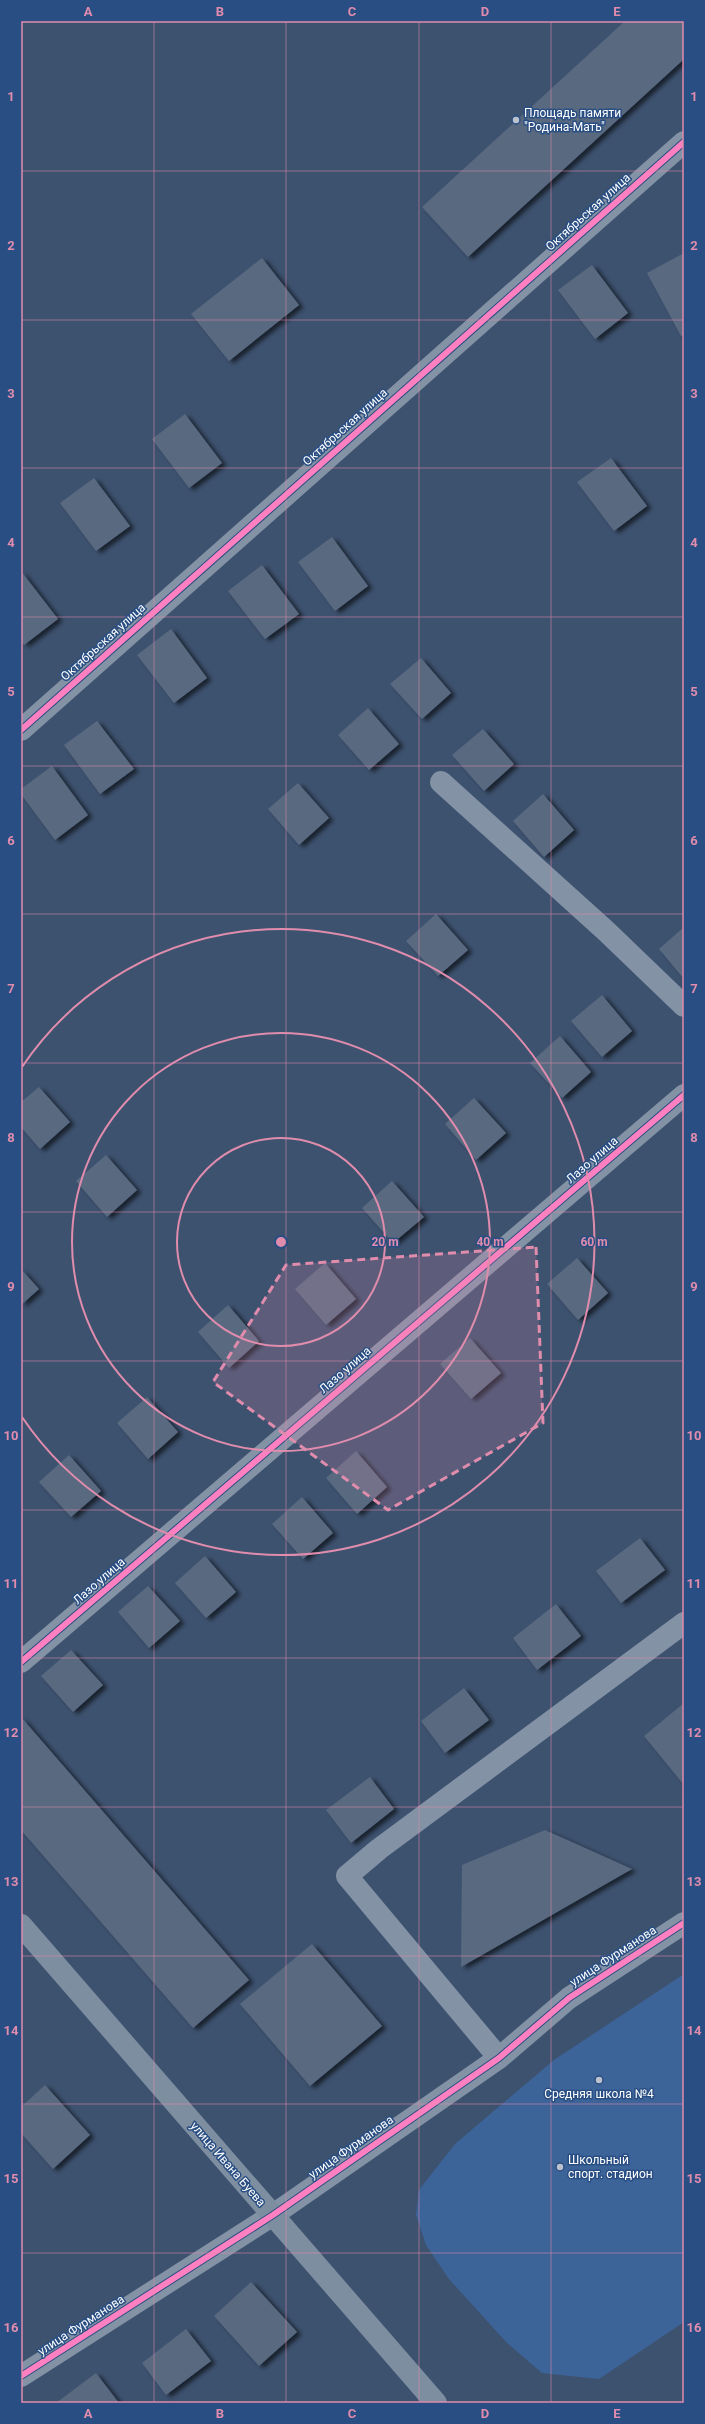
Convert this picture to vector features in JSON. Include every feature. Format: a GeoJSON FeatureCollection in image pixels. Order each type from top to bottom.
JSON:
{"type":"FeatureCollection","features":[{"type":"Feature","properties":{"kind":"street","name":"Октябрьская улица"},"geometry":{"type":"LineString","coordinates":[[21,730],[684,142]]}},
{"type":"Feature","properties":{"kind":"street"},"geometry":{"type":"LineString","coordinates":[[441,782],[606,931],[684,1006]]}},
{"type":"Feature","properties":{"kind":"street","name":"Лазо улица"},"geometry":{"type":"LineString","coordinates":[[21,1662],[684,1095]]}},
{"type":"Feature","properties":{"kind":"street"},"geometry":{"type":"LineString","coordinates":[[499,2058],[347,1876],[379,1849],[684,1623]]}},
{"type":"Feature","properties":{"kind":"street","name":"улица Фурманова"},"geometry":{"type":"LineString","coordinates":[[21,2376],[273,2216],[499,2058],[569,1998],[684,1923]]}},
{"type":"Feature","properties":{"kind":"street","name":"улица Ивана Буева"},"geometry":{"type":"LineString","coordinates":[[21,1925],[436,2403]]}},
{"type":"Feature","properties":{"kind":"highlighted area"},"geometry":{"type":"Polygon","coordinates":[[[536,1247],[543,1423],[388,1510],[213,1382],[286,1265],[536,1247]]]}},
{"type":"Feature","properties":{"kind":"shaded area","name":"Школьный спорт. стадион"},"geometry":{"type":"Polygon","coordinates":[[[684,1974],[684,2322],[599,2379],[542,2373],[507,2343],[449,2279],[426,2245],[416,2215],[419,2190],[455,2144],[554,2060],[684,1974]]]}},
{"type":"Feature","properties":{"kind":"building"},"geometry":{"type":"Polygon","coordinates":[[[625,21],[684,21],[684,59],[468,257],[422,207],[625,21]]]}},
{"type":"Feature","properties":{"kind":"building"},"geometry":{"type":"Polygon","coordinates":[[[684,253],[684,335],[681,336],[647,273],[684,253]]]}},
{"type":"Feature","properties":{"kind":"building"},"geometry":{"type":"Polygon","coordinates":[[[262,258],[299,305],[229,361],[191,314],[262,258]]]}},
{"type":"Feature","properties":{"kind":"building"},"geometry":{"type":"Polygon","coordinates":[[[592,265],[628,313],[595,339],[558,290],[592,265]]]}},
{"type":"Feature","properties":{"kind":"building"},"geometry":{"type":"Polygon","coordinates":[[[185,414],[222,463],[189,488],[152,439],[185,414]]]}},
{"type":"Feature","properties":{"kind":"building"},"geometry":{"type":"Polygon","coordinates":[[[611,458],[647,506],[614,531],[577,482],[611,458]]]}},
{"type":"Feature","properties":{"kind":"building"},"geometry":{"type":"Polygon","coordinates":[[[94,478],[130,526],[96,551],[60,503],[94,478]]]}},
{"type":"Feature","properties":{"kind":"building"},"geometry":{"type":"Polygon","coordinates":[[[332,537],[368,586],[335,611],[298,562],[332,537]]]}},
{"type":"Feature","properties":{"kind":"building"},"geometry":{"type":"Polygon","coordinates":[[[262,565],[299,614],[265,639],[228,591],[262,565]]]}},
{"type":"Feature","properties":{"kind":"building"},"geometry":{"type":"Polygon","coordinates":[[[21,571],[58,619],[24,645],[21,640],[21,571]]]}},
{"type":"Feature","properties":{"kind":"building"},"geometry":{"type":"Polygon","coordinates":[[[171,629],[207,678],[174,703],[137,655],[171,629]]]}},
{"type":"Feature","properties":{"kind":"building"},"geometry":{"type":"Polygon","coordinates":[[[421,658],[451,693],[422,719],[390,684],[421,658]]]}},
{"type":"Feature","properties":{"kind":"building"},"geometry":{"type":"Polygon","coordinates":[[[368,708],[399,744],[369,770],[338,735],[368,708]]]}},
{"type":"Feature","properties":{"kind":"building"},"geometry":{"type":"Polygon","coordinates":[[[97,721],[134,769],[100,794],[64,745],[97,721]]]}},
{"type":"Feature","properties":{"kind":"building"},"geometry":{"type":"Polygon","coordinates":[[[483,729],[514,764],[484,791],[452,755],[483,729]]]}},
{"type":"Feature","properties":{"kind":"building"},"geometry":{"type":"Polygon","coordinates":[[[52,766],[88,815],[55,840],[21,794],[21,789],[52,766]]]}},
{"type":"Feature","properties":{"kind":"building"},"geometry":{"type":"Polygon","coordinates":[[[298,783],[329,818],[299,845],[268,809],[298,783]]]}},
{"type":"Feature","properties":{"kind":"building"},"geometry":{"type":"Polygon","coordinates":[[[543,794],[574,830],[544,857],[513,821],[543,794]]]}},
{"type":"Feature","properties":{"kind":"building"},"geometry":{"type":"Polygon","coordinates":[[[436,914],[468,950],[438,976],[406,941],[436,914]]]}},
{"type":"Feature","properties":{"kind":"building"},"geometry":{"type":"Polygon","coordinates":[[[684,927],[684,979],[659,949],[684,927]]]}},
{"type":"Feature","properties":{"kind":"building"},"geometry":{"type":"Polygon","coordinates":[[[602,995],[632,1031],[602,1057],[571,1021],[602,995]]]}},
{"type":"Feature","properties":{"kind":"building"},"geometry":{"type":"Polygon","coordinates":[[[560,1036],[591,1072],[562,1098],[530,1063],[560,1036]]]}},
{"type":"Feature","properties":{"kind":"building"},"geometry":{"type":"Polygon","coordinates":[[[39,1087],[70,1122],[40,1149],[21,1127],[21,1102],[39,1087]]]}},
{"type":"Feature","properties":{"kind":"building"},"geometry":{"type":"Polygon","coordinates":[[[474,1098],[506,1133],[476,1160],[445,1124],[474,1098]]]}},
{"type":"Feature","properties":{"kind":"building"},"geometry":{"type":"Polygon","coordinates":[[[106,1155],[137,1190],[107,1217],[76,1181],[106,1155]]]}},
{"type":"Feature","properties":{"kind":"building"},"geometry":{"type":"Polygon","coordinates":[[[392,1181],[424,1217],[393,1243],[362,1208],[392,1181]]]}},
{"type":"Feature","properties":{"kind":"building"},"geometry":{"type":"Polygon","coordinates":[[[577,1258],[608,1293],[578,1320],[547,1284],[577,1258]]]}},
{"type":"Feature","properties":{"kind":"building"},"geometry":{"type":"Polygon","coordinates":[[[325,1263],[356,1299],[326,1325],[295,1289],[325,1263]]]}},
{"type":"Feature","properties":{"kind":"building"},"geometry":{"type":"Polygon","coordinates":[[[21,1269],[39,1289],[21,1305],[21,1269]]]}},
{"type":"Feature","properties":{"kind":"building"},"geometry":{"type":"Polygon","coordinates":[[[228,1305],[259,1341],[229,1368],[198,1332],[228,1305]]]}},
{"type":"Feature","properties":{"kind":"building"},"geometry":{"type":"Polygon","coordinates":[[[470,1338],[501,1373],[471,1399],[440,1364],[470,1338]]]}},
{"type":"Feature","properties":{"kind":"building"},"geometry":{"type":"Polygon","coordinates":[[[147,1397],[178,1432],[148,1459],[117,1423],[147,1397]]]}},
{"type":"Feature","properties":{"kind":"building"},"geometry":{"type":"Polygon","coordinates":[[[356,1451],[387,1487],[357,1514],[326,1478],[356,1451]]]}},
{"type":"Feature","properties":{"kind":"building"},"geometry":{"type":"Polygon","coordinates":[[[69,1455],[101,1491],[71,1517],[39,1482],[69,1455]]]}},
{"type":"Feature","properties":{"kind":"building"},"geometry":{"type":"Polygon","coordinates":[[[302,1497],[333,1533],[303,1559],[272,1524],[302,1497]]]}},
{"type":"Feature","properties":{"kind":"building"},"geometry":{"type":"Polygon","coordinates":[[[640,1538],[665,1570],[621,1603],[596,1571],[640,1538]]]}},
{"type":"Feature","properties":{"kind":"building"},"geometry":{"type":"Polygon","coordinates":[[[205,1556],[236,1592],[206,1618],[175,1583],[205,1556]]]}},
{"type":"Feature","properties":{"kind":"building"},"geometry":{"type":"Polygon","coordinates":[[[148,1586],[180,1621],[149,1648],[118,1612],[148,1586]]]}},
{"type":"Feature","properties":{"kind":"building"},"geometry":{"type":"Polygon","coordinates":[[[556,1604],[581,1636],[537,1670],[513,1638],[556,1604]]]}},
{"type":"Feature","properties":{"kind":"building"},"geometry":{"type":"Polygon","coordinates":[[[71,1650],[103,1685],[73,1712],[41,1676],[71,1650]]]}},
{"type":"Feature","properties":{"kind":"building"},"geometry":{"type":"Polygon","coordinates":[[[464,1688],[489,1720],[445,1753],[421,1721],[464,1688]]]}},
{"type":"Feature","properties":{"kind":"building"},"geometry":{"type":"Polygon","coordinates":[[[684,1703],[684,1785],[644,1736],[684,1703]]]}},
{"type":"Feature","properties":{"kind":"building"},"geometry":{"type":"Polygon","coordinates":[[[21,1717],[249,1980],[193,2028],[21,1830],[21,1717]]]}},
{"type":"Feature","properties":{"kind":"building"},"geometry":{"type":"Polygon","coordinates":[[[370,1777],[394,1809],[351,1843],[326,1810],[370,1777]]]}},
{"type":"Feature","properties":{"kind":"building"},"geometry":{"type":"Polygon","coordinates":[[[545,1830],[632,1869],[461,1967],[462,1865],[545,1830]]]}},
{"type":"Feature","properties":{"kind":"building"},"geometry":{"type":"Polygon","coordinates":[[[312,1944],[382,2026],[310,2086],[240,2004],[312,1944]]]}},
{"type":"Feature","properties":{"kind":"building"},"geometry":{"type":"Polygon","coordinates":[[[45,2085],[90,2135],[53,2169],[21,2133],[21,2107],[45,2085]]]}},
{"type":"Feature","properties":{"kind":"building"},"geometry":{"type":"Polygon","coordinates":[[[251,2282],[297,2332],[259,2366],[214,2316],[251,2282]]]}},
{"type":"Feature","properties":{"kind":"building"},"geometry":{"type":"Polygon","coordinates":[[[186,2329],[211,2361],[166,2395],[142,2363],[186,2329]]]}},
{"type":"Feature","properties":{"kind":"building"},"geometry":{"type":"Polygon","coordinates":[[[96,2373],[119,2403],[56,2403],[96,2373]]]}},
{"type":"Feature","properties":{"kind":"cycle path"},"geometry":{"type":"LineString","coordinates":[[21,730],[684,142]]}},
{"type":"Feature","properties":{"kind":"cycle path"},"geometry":{"type":"LineString","coordinates":[[21,1662],[684,1095]]}},
{"type":"Feature","properties":{"kind":"cycle path"},"geometry":{"type":"LineString","coordinates":[[21,2376],[273,2215],[499,2058],[569,1998],[684,1923]]}},
{"type":"Feature","properties":{"kind":"place","name":"Площадь памяти \"Родина-Мать\""},"geometry":{"type":"Point","coordinates":[516,120]}},
{"type":"Feature","properties":{"kind":"place","name":"Средняя школа №4"},"geometry":{"type":"Point","coordinates":[599,2080]}},
{"type":"Feature","properties":{"kind":"place","name":"Школьный спорт. стадион"},"geometry":{"type":"Point","coordinates":[560,2167]}}]}
